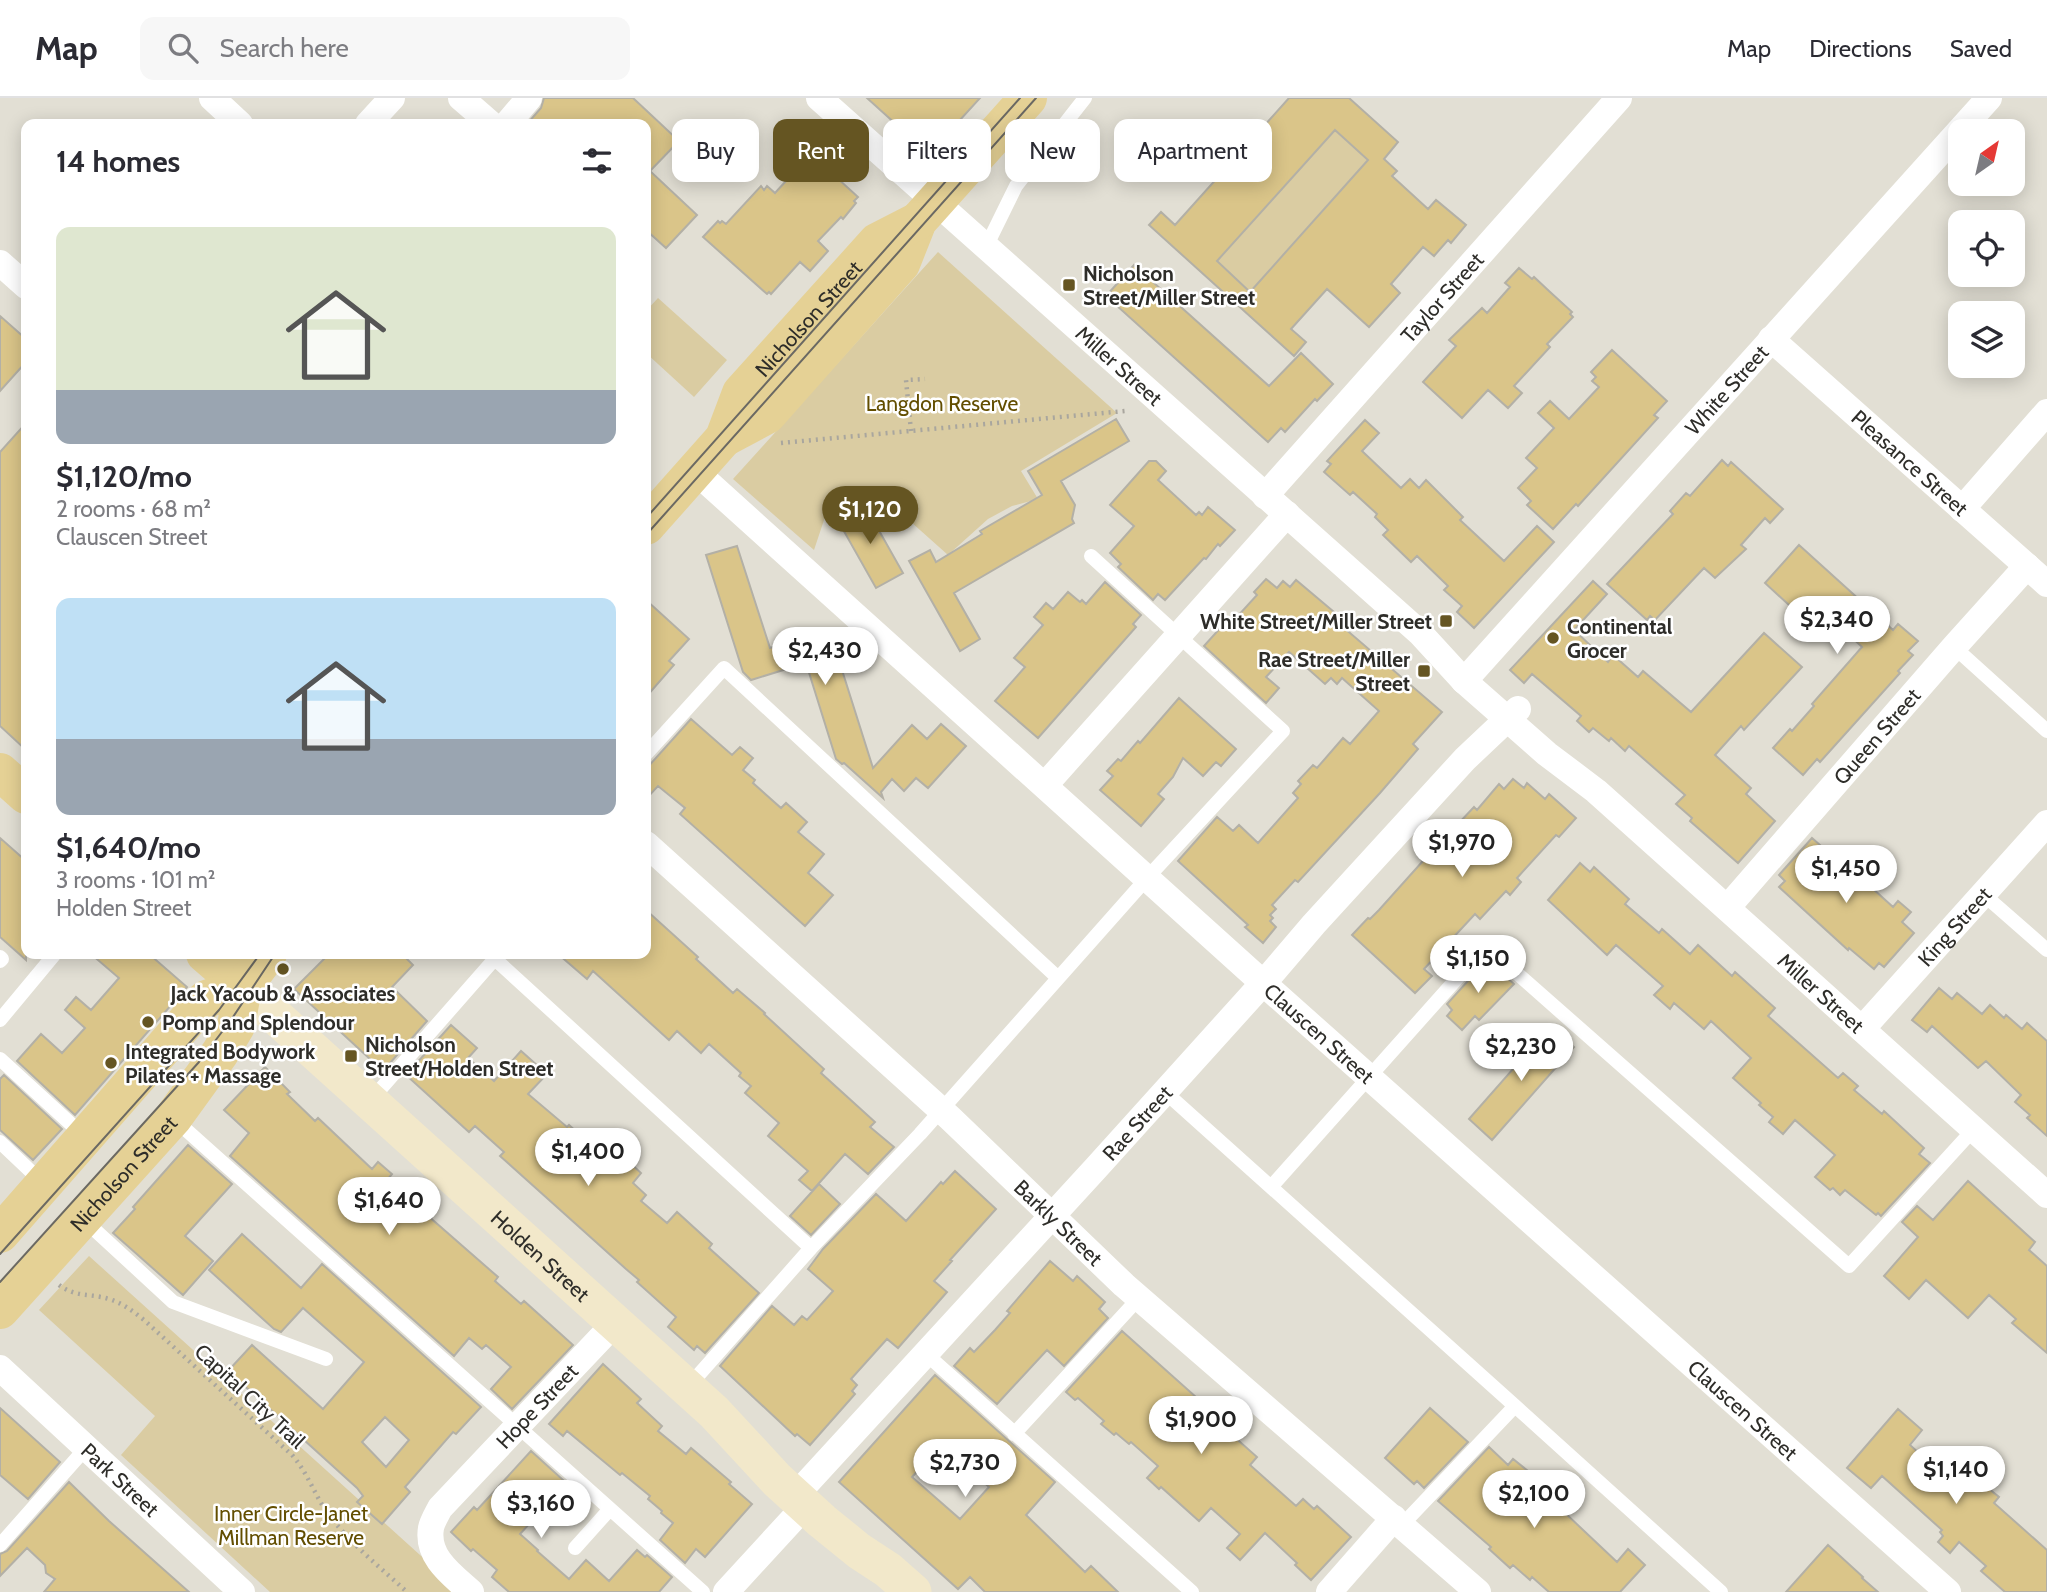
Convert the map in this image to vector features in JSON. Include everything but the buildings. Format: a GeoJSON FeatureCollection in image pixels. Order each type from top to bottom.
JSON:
{"type":"FeatureCollection","features":[{"type":"Feature","properties":{"kind":"main road","name":"Nicholson Street"},"geometry":{"type":"LineString","coordinates":[[651,520],[724,438],[767,415],[776,405],[901,264],[926,211],[1028,98]]}},
{"type":"Feature","properties":{"kind":"main road"},"geometry":{"type":"LineString","coordinates":[[0,772],[21,791]]}},
{"type":"Feature","properties":{"kind":"main road"},"geometry":{"type":"LineString","coordinates":[[211,959],[243,988]]}},
{"type":"Feature","properties":{"kind":"main road","name":"Nicholson Street"},"geometry":{"type":"LineString","coordinates":[[0,1310],[173,1118],[236,1026],[243,988],[264,959]]}},
{"type":"Feature","properties":{"kind":"main road"},"geometry":{"type":"LineString","coordinates":[[4,1221],[45,1185],[206,999],[243,988]]}},
{"type":"Feature","properties":{"kind":"main road","name":"Holden Street"},"geometry":{"type":"LineString","coordinates":[[243,988],[714,1412],[756,1443],[859,1551],[901,1581]]}},
{"type":"Feature","properties":{"kind":"street"},"geometry":{"type":"LineString","coordinates":[[373,119],[392,98]]}},
{"type":"Feature","properties":{"kind":"street"},"geometry":{"type":"LineString","coordinates":[[461,98],[485,119]]}},
{"type":"Feature","properties":{"kind":"street"},"geometry":{"type":"LineString","coordinates":[[511,119],[529,98]]}},
{"type":"Feature","properties":{"kind":"street","name":"Miller Street"},"geometry":{"type":"LineString","coordinates":[[819,98],[926,211],[986,247],[1507,709],[1547,754],[1595,791],[2047,1195]]}},
{"type":"Feature","properties":{"kind":"street","name":"Taylor Street"},"geometry":{"type":"LineString","coordinates":[[1265,495],[1619,98]]}},
{"type":"Feature","properties":{"kind":"street","name":"White Street"},"geometry":{"type":"LineString","coordinates":[[1469,676],[1989,98]]}},
{"type":"Feature","properties":{"kind":"street"},"geometry":{"type":"LineString","coordinates":[[0,263],[21,282]]}},
{"type":"Feature","properties":{"kind":"street","name":"Pleasance Street"},"geometry":{"type":"LineString","coordinates":[[1772,339],[2047,584]]}},
{"type":"Feature","properties":{"kind":"street"},"geometry":{"type":"LineString","coordinates":[[1962,509],[2047,412]]}},
{"type":"Feature","properties":{"kind":"street","name":"Clauscen Street"},"geometry":{"type":"LineString","coordinates":[[695,471],[1263,983],[1948,1592]]}},
{"type":"Feature","properties":{"kind":"street"},"geometry":{"type":"LineString","coordinates":[[1045,785],[1287,514]]}},
{"type":"Feature","properties":{"kind":"street","name":"Queen Street"},"geometry":{"type":"LineString","coordinates":[[1727,908],[2027,566]]}},
{"type":"Feature","properties":{"kind":"street","name":"Rae Street"},"geometry":{"type":"LineString","coordinates":[[726,1592],[925,1353],[1165,1092],[1507,709]]}},
{"type":"Feature","properties":{"kind":"street","name":"King Street"},"geometry":{"type":"LineString","coordinates":[[1862,1029],[2047,823]]}},
{"type":"Feature","properties":{"kind":"street","name":"Barkly Street"},"geometry":{"type":"LineString","coordinates":[[651,848],[941,1109],[1139,1298],[1478,1592]]}},
{"type":"Feature","properties":{"kind":"street","name":"Hope Street"},"geometry":{"type":"LineString","coordinates":[[471,1592],[443,1567],[432,1549],[430,1527],[440,1508],[615,1323]]}},
{"type":"Feature","properties":{"kind":"street","name":"Park Street"},"geometry":{"type":"LineString","coordinates":[[0,1368],[242,1592]]}},
{"type":"Feature","properties":{"kind":"street"},"geometry":{"type":"LineString","coordinates":[[1329,1592],[1398,1522]]}},
{"type":"Feature","properties":{"kind":"lane"},"geometry":{"type":"LineString","coordinates":[[986,247],[1016,186],[1085,98]]}},
{"type":"Feature","properties":{"kind":"lane"},"geometry":{"type":"LineString","coordinates":[[687,1388],[811,1248],[941,1109],[1057,977],[1283,731],[1091,556]]}},
{"type":"Feature","properties":{"kind":"lane"},"geometry":{"type":"LineString","coordinates":[[1954,647],[2047,731]]}},
{"type":"Feature","properties":{"kind":"lane"},"geometry":{"type":"LineString","coordinates":[[651,748],[724,668],[1057,977]]}},
{"type":"Feature","properties":{"kind":"lane"},"geometry":{"type":"LineString","coordinates":[[1983,894],[2047,950]]}},
{"type":"Feature","properties":{"kind":"lane"},"geometry":{"type":"LineString","coordinates":[[1271,1187],[1486,946],[1849,1266],[1974,1129]]}},
{"type":"Feature","properties":{"kind":"lane"},"geometry":{"type":"LineString","coordinates":[[0,1020],[51,959]]}},
{"type":"Feature","properties":{"kind":"lane"},"geometry":{"type":"LineString","coordinates":[[369,1102],[494,959]]}},
{"type":"Feature","properties":{"kind":"lane"},"geometry":{"type":"LineString","coordinates":[[500,959],[811,1248]]}},
{"type":"Feature","properties":{"kind":"lane"},"geometry":{"type":"LineString","coordinates":[[0,1059],[86,1138]]}},
{"type":"Feature","properties":{"kind":"lane"},"geometry":{"type":"LineString","coordinates":[[1165,1092],[1721,1592]]}},
{"type":"Feature","properties":{"kind":"lane"},"geometry":{"type":"LineString","coordinates":[[173,1118],[703,1592]]}},
{"type":"Feature","properties":{"kind":"lane"},"geometry":{"type":"LineString","coordinates":[[0,1142],[45,1185]]}},
{"type":"Feature","properties":{"kind":"lane"},"geometry":{"type":"LineString","coordinates":[[83,1219],[173,1302],[326,1359]]}},
{"type":"Feature","properties":{"kind":"lane"},"geometry":{"type":"LineString","coordinates":[[1014,1434],[1139,1298]]}},
{"type":"Feature","properties":{"kind":"lane"},"geometry":{"type":"LineString","coordinates":[[925,1353],[1192,1592]]}},
{"type":"Feature","properties":{"kind":"lane"},"geometry":{"type":"LineString","coordinates":[[1398,1522],[1515,1406]]}},
{"type":"Feature","properties":{"kind":"lane"},"geometry":{"type":"LineString","coordinates":[[0,1545],[86,1447]]}},
{"type":"Feature","properties":{"kind":"lane"},"geometry":{"type":"LineString","coordinates":[[575,1548],[610,1508]]}},
{"type":"Feature","properties":{"kind":"path"},"geometry":{"type":"LineString","coordinates":[[911,431],[906,380],[925,379]]}},
{"type":"Feature","properties":{"kind":"path"},"geometry":{"type":"LineString","coordinates":[[772,444],[1125,411]]}},
{"type":"Feature","properties":{"kind":"path","name":"Capital City Trail"},"geometry":{"type":"LineString","coordinates":[[39,1267],[65,1290],[111,1299],[123,1304],[144,1320],[292,1455],[337,1524],[407,1592]]}},
{"type":"Feature","properties":{"kind":"green space"},"geometry":{"type":"Polygon","coordinates":[[[1335,130],[1368,160],[1250,292],[1216,262],[1335,130]]]}},
{"type":"Feature","properties":{"kind":"green space","name":"Langdon Reserve"},"geometry":{"type":"Polygon","coordinates":[[[938,252],[1117,413],[1021,471],[1038,499],[1012,506],[988,519],[948,555],[874,489],[825,517],[814,550],[733,479],[938,252]]]}},
{"type":"Feature","properties":{"kind":"green space"},"geometry":{"type":"Polygon","coordinates":[[[658,298],[727,360],[694,397],[651,358],[651,306],[658,298]]]}},
{"type":"Feature","properties":{"kind":"green space","name":"Inner Circle-Janet Millman Reserve"},"geometry":{"type":"Polygon","coordinates":[[[89,1256],[461,1592],[270,1592],[121,1455],[155,1416],[39,1310],[89,1256]]]}},
{"type":"Feature","properties":{"kind":"tram line"},"geometry":{"type":"LineString","coordinates":[[651,512],[1020,98]]}},
{"type":"Feature","properties":{"kind":"tram line"},"geometry":{"type":"LineString","coordinates":[[651,529],[1036,98]]}},
{"type":"Feature","properties":{"kind":"tram line"},"geometry":{"type":"LineString","coordinates":[[0,1254],[219,1010],[256,959]]}},
{"type":"Feature","properties":{"kind":"tram line"},"geometry":{"type":"LineString","coordinates":[[0,1282],[199,1062],[272,959]]}},
{"type":"Feature","properties":{"kind":"place","name":"Nicholson Street/Miller Street"},"geometry":{"type":"Point","coordinates":[1069,285]}},
{"type":"Feature","properties":{"kind":"place","name":"White Street/Miller Street"},"geometry":{"type":"Point","coordinates":[1446,621]}},
{"type":"Feature","properties":{"kind":"place","name":"Continental Grocer"},"geometry":{"type":"Point","coordinates":[1553,638]}},
{"type":"Feature","properties":{"kind":"place","name":"Rae Street/Miller Street"},"geometry":{"type":"Point","coordinates":[1424,671]}},
{"type":"Feature","properties":{"kind":"place","name":"Jack Yacoub & Associates"},"geometry":{"type":"Point","coordinates":[283,969]}},
{"type":"Feature","properties":{"kind":"place","name":"Pomp and Splendour"},"geometry":{"type":"Point","coordinates":[148,1022]}},
{"type":"Feature","properties":{"kind":"place","name":"Nicholson Street/Holden Street"},"geometry":{"type":"Point","coordinates":[351,1056]}},
{"type":"Feature","properties":{"kind":"place","name":"Integrated Bodywork Pilates + Massage"},"geometry":{"type":"Point","coordinates":[111,1063]}}]}
